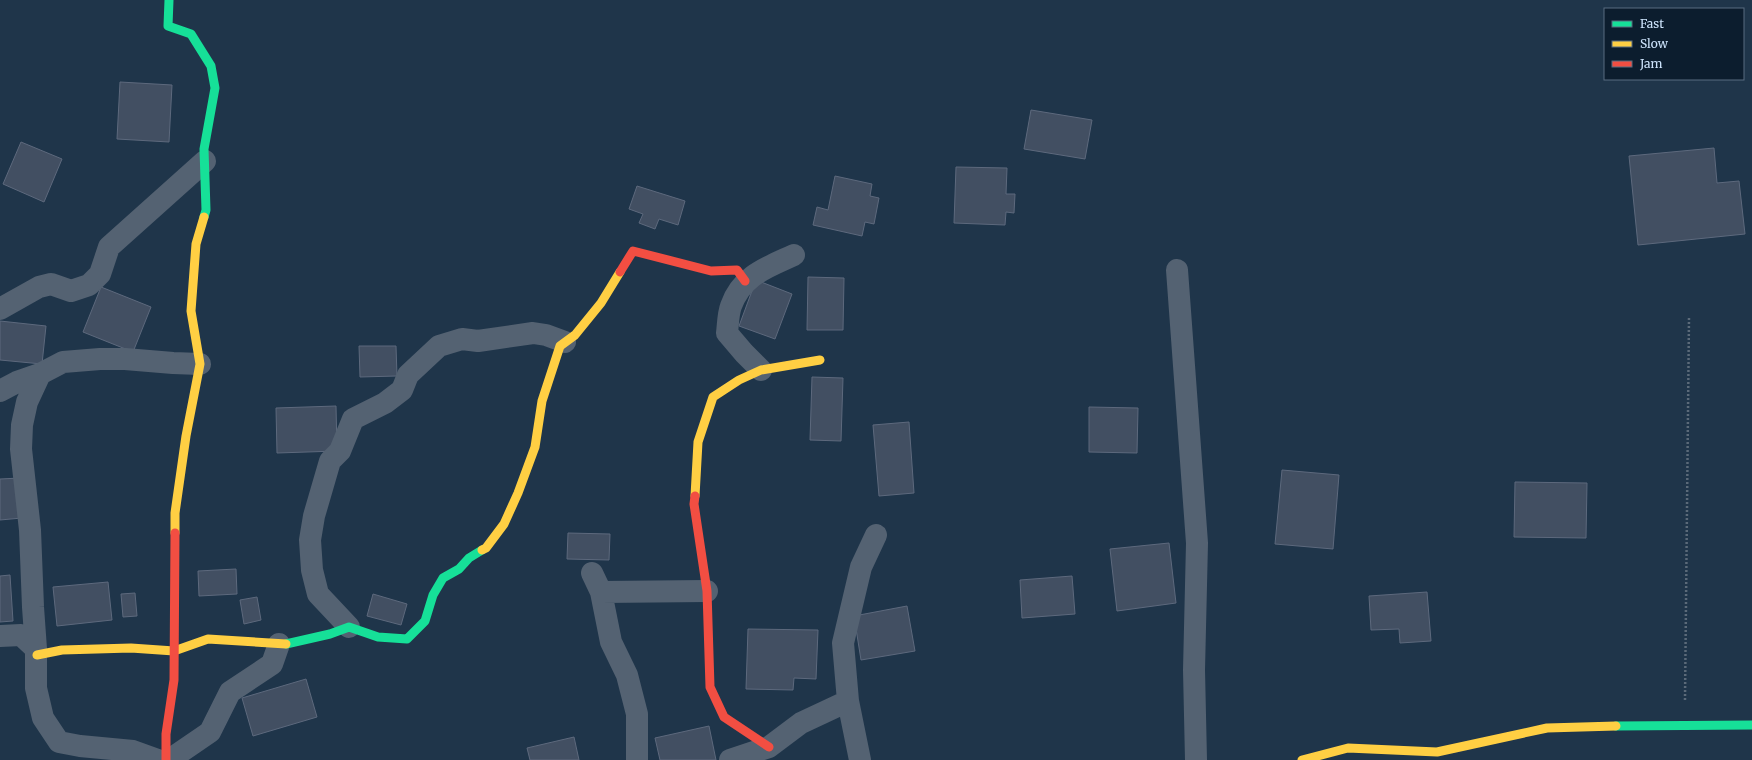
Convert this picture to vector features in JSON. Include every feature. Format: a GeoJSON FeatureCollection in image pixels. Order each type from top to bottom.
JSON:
{"type":"FeatureCollection","features":[{"type":"Feature","properties":{"kind":"street"},"geometry":{"type":"LineString","coordinates":[[166,760],[166,734],[174,680],[174,513],[186,436],[200,364],[191,311],[196,244],[206,210],[204,149],[215,88],[211,66],[191,34],[168,26],[169,0]]}},
{"type":"Feature","properties":{"kind":"street"},"geometry":{"type":"LineString","coordinates":[[0,309],[39,287],[51,284],[71,291],[89,285],[100,274],[109,247],[204,161]]}},
{"type":"Feature","properties":{"kind":"street"},"geometry":{"type":"LineString","coordinates":[[565,342],[546,335],[533,333],[478,341],[462,339],[439,346],[408,375],[402,390],[385,403],[353,418],[340,451],[330,461],[314,516],[310,540],[312,570],[318,594],[348,627],[378,637],[407,639],[424,621],[433,595],[443,578],[459,569],[469,558],[486,548],[504,524],[535,447],[542,401],[560,346],[575,335],[601,303],[633,251],[711,271],[737,270],[745,281]]}},
{"type":"Feature","properties":{"kind":"street"},"geometry":{"type":"LineString","coordinates":[[761,370],[727,333],[731,306],[745,281],[762,270],[794,255]]}},
{"type":"Feature","properties":{"kind":"street"},"geometry":{"type":"LineString","coordinates":[[1176,270],[1197,543],[1194,670],[1196,760]]}},
{"type":"Feature","properties":{"kind":"street"},"geometry":{"type":"LineString","coordinates":[[0,391],[17,382],[40,374],[63,362],[125,359],[200,364]]}},
{"type":"Feature","properties":{"kind":"street"},"geometry":{"type":"LineString","coordinates":[[769,747],[724,717],[710,687],[707,591],[694,504],[698,442],[713,397],[739,380],[761,370],[820,360]]}},
{"type":"Feature","properties":{"kind":"street"},"geometry":{"type":"LineString","coordinates":[[40,374],[27,402],[22,425],[22,437],[30,530],[33,607],[37,652],[36,688],[43,718],[59,742],[80,746],[133,751],[158,760]]}},
{"type":"Feature","properties":{"kind":"street"},"geometry":{"type":"LineString","coordinates":[[860,760],[848,701],[843,643],[861,567],[876,535]]}},
{"type":"Feature","properties":{"kind":"street"},"geometry":{"type":"LineString","coordinates":[[592,573],[601,592],[611,642],[627,675],[637,714],[637,760]]}},
{"type":"Feature","properties":{"kind":"street"},"geometry":{"type":"LineString","coordinates":[[601,592],[707,591]]}},
{"type":"Feature","properties":{"kind":"street"},"geometry":{"type":"LineString","coordinates":[[37,652],[131,648],[174,651],[208,639],[286,644],[330,634],[348,627]]}},
{"type":"Feature","properties":{"kind":"street"},"geometry":{"type":"LineString","coordinates":[[0,636],[21,635],[37,652]]}},
{"type":"Feature","properties":{"kind":"street"},"geometry":{"type":"LineString","coordinates":[[169,760],[210,732],[230,692],[272,664],[279,644]]}},
{"type":"Feature","properties":{"kind":"street"},"geometry":{"type":"LineString","coordinates":[[730,760],[769,747],[801,723],[848,701]]}},
{"type":"Feature","properties":{"kind":"street"},"geometry":{"type":"LineString","coordinates":[[1302,760],[1348,748],[1437,752],[1547,728],[1752,725]]}},
{"type":"Feature","properties":{"kind":"path"},"geometry":{"type":"LineString","coordinates":[[1685,725],[1689,317]]}},
{"type":"Feature","properties":{"kind":"building"},"geometry":{"type":"Polygon","coordinates":[[[120,82],[172,85],[169,142],[117,139],[120,82]]]}},
{"type":"Feature","properties":{"kind":"building"},"geometry":{"type":"Polygon","coordinates":[[[1031,110],[1092,120],[1085,159],[1024,149],[1031,110]]]}},
{"type":"Feature","properties":{"kind":"building"},"geometry":{"type":"Polygon","coordinates":[[[21,142],[62,159],[44,202],[3,184],[21,142]]]}},
{"type":"Feature","properties":{"kind":"building"},"geometry":{"type":"Polygon","coordinates":[[[1714,148],[1717,183],[1739,181],[1745,234],[1638,245],[1629,156],[1714,148]]]}},
{"type":"Feature","properties":{"kind":"building"},"geometry":{"type":"Polygon","coordinates":[[[956,167],[1007,168],[1006,194],[1015,194],[1014,213],[1006,212],[1005,225],[954,223],[956,167]]]}},
{"type":"Feature","properties":{"kind":"building"},"geometry":{"type":"Polygon","coordinates":[[[835,176],[872,184],[870,196],[879,198],[874,224],[865,222],[862,236],[813,225],[817,207],[828,210],[835,176]]]}},
{"type":"Feature","properties":{"kind":"building"},"geometry":{"type":"Polygon","coordinates":[[[637,186],[685,201],[678,225],[659,219],[655,229],[639,223],[643,214],[629,209],[637,186]]]}},
{"type":"Feature","properties":{"kind":"building"},"geometry":{"type":"Polygon","coordinates":[[[808,277],[844,278],[843,330],[807,330],[808,277]]]}},
{"type":"Feature","properties":{"kind":"building"},"geometry":{"type":"Polygon","coordinates":[[[756,280],[792,294],[775,339],[739,326],[756,280]]]}},
{"type":"Feature","properties":{"kind":"building"},"geometry":{"type":"Polygon","coordinates":[[[101,287],[151,307],[133,352],[83,332],[101,287]]]}},
{"type":"Feature","properties":{"kind":"building"},"geometry":{"type":"Polygon","coordinates":[[[0,321],[46,326],[42,364],[0,360],[0,321]]]}},
{"type":"Feature","properties":{"kind":"building"},"geometry":{"type":"Polygon","coordinates":[[[359,346],[396,346],[397,376],[360,377],[359,346]]]}},
{"type":"Feature","properties":{"kind":"building"},"geometry":{"type":"Polygon","coordinates":[[[812,377],[843,378],[841,441],[810,440],[812,377]]]}},
{"type":"Feature","properties":{"kind":"building"},"geometry":{"type":"Polygon","coordinates":[[[336,406],[337,451],[277,453],[276,408],[336,406]]]}},
{"type":"Feature","properties":{"kind":"building"},"geometry":{"type":"Polygon","coordinates":[[[1089,407],[1138,408],[1137,453],[1089,452],[1089,407]]]}},
{"type":"Feature","properties":{"kind":"building"},"geometry":{"type":"Polygon","coordinates":[[[909,422],[914,493],[879,496],[873,425],[909,422]]]}},
{"type":"Feature","properties":{"kind":"building"},"geometry":{"type":"Polygon","coordinates":[[[1282,470],[1339,475],[1333,549],[1275,544],[1282,470]]]}},
{"type":"Feature","properties":{"kind":"building"},"geometry":{"type":"Polygon","coordinates":[[[20,478],[22,518],[0,520],[0,479],[20,478]]]}},
{"type":"Feature","properties":{"kind":"building"},"geometry":{"type":"Polygon","coordinates":[[[1515,482],[1587,483],[1586,538],[1514,537],[1515,482]]]}},
{"type":"Feature","properties":{"kind":"building"},"geometry":{"type":"Polygon","coordinates":[[[568,533],[610,534],[609,560],[567,559],[568,533]]]}},
{"type":"Feature","properties":{"kind":"building"},"geometry":{"type":"Polygon","coordinates":[[[1169,543],[1176,603],[1117,611],[1110,549],[1169,543]]]}},
{"type":"Feature","properties":{"kind":"building"},"geometry":{"type":"Polygon","coordinates":[[[236,569],[237,594],[199,596],[198,571],[236,569]]]}},
{"type":"Feature","properties":{"kind":"building"},"geometry":{"type":"Polygon","coordinates":[[[10,575],[13,621],[0,622],[0,576],[10,575]]]}},
{"type":"Feature","properties":{"kind":"building"},"geometry":{"type":"Polygon","coordinates":[[[1072,576],[1075,614],[1022,618],[1020,580],[1072,576]]]}},
{"type":"Feature","properties":{"kind":"building"},"geometry":{"type":"Polygon","coordinates":[[[108,582],[112,620],[57,626],[53,587],[108,582]]]}},
{"type":"Feature","properties":{"kind":"building"},"geometry":{"type":"Polygon","coordinates":[[[1427,592],[1431,641],[1400,643],[1399,629],[1371,630],[1369,596],[1427,592]]]}},
{"type":"Feature","properties":{"kind":"building"},"geometry":{"type":"Polygon","coordinates":[[[135,593],[137,616],[123,617],[121,594],[135,593]]]}},
{"type":"Feature","properties":{"kind":"building"},"geometry":{"type":"Polygon","coordinates":[[[373,594],[407,604],[401,625],[367,616],[373,594]]]}},
{"type":"Feature","properties":{"kind":"building"},"geometry":{"type":"Polygon","coordinates":[[[257,597],[261,620],[244,624],[240,600],[257,597]]]}},
{"type":"Feature","properties":{"kind":"building"},"geometry":{"type":"Polygon","coordinates":[[[907,606],[915,651],[861,660],[854,616],[907,606]]]}},
{"type":"Feature","properties":{"kind":"building"},"geometry":{"type":"Polygon","coordinates":[[[748,629],[818,630],[816,679],[794,678],[793,690],[746,689],[748,629]]]}},
{"type":"Feature","properties":{"kind":"building"},"geometry":{"type":"Polygon","coordinates":[[[306,679],[317,717],[253,736],[242,698],[306,679]]]}},
{"type":"Feature","properties":{"kind":"building"},"geometry":{"type":"Polygon","coordinates":[[[709,726],[716,760],[660,760],[655,738],[709,726]]]}},
{"type":"Feature","properties":{"kind":"building"},"geometry":{"type":"Polygon","coordinates":[[[574,737],[579,760],[530,760],[527,748],[574,737]]]}},
{"type":"Feature","properties":{"kind":"traffic: fast"},"geometry":{"type":"LineString","coordinates":[[169,0],[168,26],[191,34],[211,66],[215,88],[204,149],[206,210],[204,217]]}},
{"type":"Feature","properties":{"kind":"traffic: fast"},"geometry":{"type":"LineString","coordinates":[[286,644],[330,634],[349,627],[378,637],[407,639],[425,621],[433,595],[443,578],[459,569],[469,558],[482,550]]}},
{"type":"Feature","properties":{"kind":"traffic: fast"},"geometry":{"type":"LineString","coordinates":[[1616,726],[1752,725]]}},
{"type":"Feature","properties":{"kind":"traffic: slow"},"geometry":{"type":"LineString","coordinates":[[175,533],[175,513],[186,436],[200,364],[191,311],[196,244],[204,217]]}},
{"type":"Feature","properties":{"kind":"traffic: slow"},"geometry":{"type":"LineString","coordinates":[[482,550],[486,548],[504,524],[518,493],[535,447],[542,401],[560,346],[575,335],[601,303],[620,272]]}},
{"type":"Feature","properties":{"kind":"traffic: slow"},"geometry":{"type":"LineString","coordinates":[[695,496],[698,442],[713,397],[739,380],[761,370],[820,360]]}},
{"type":"Feature","properties":{"kind":"traffic: slow"},"geometry":{"type":"LineString","coordinates":[[37,655],[62,650],[131,648],[174,651],[208,639],[286,644]]}},
{"type":"Feature","properties":{"kind":"traffic: slow"},"geometry":{"type":"LineString","coordinates":[[1302,760],[1348,748],[1437,752],[1547,728],[1616,726]]}},
{"type":"Feature","properties":{"kind":"traffic: jam"},"geometry":{"type":"LineString","coordinates":[[620,272],[633,251],[711,271],[737,270],[745,281]]}},
{"type":"Feature","properties":{"kind":"traffic: jam"},"geometry":{"type":"LineString","coordinates":[[695,496],[694,504],[707,591],[710,687],[724,717],[769,747]]}},
{"type":"Feature","properties":{"kind":"traffic: jam"},"geometry":{"type":"LineString","coordinates":[[166,760],[166,734],[174,680],[175,533]]}}]}
